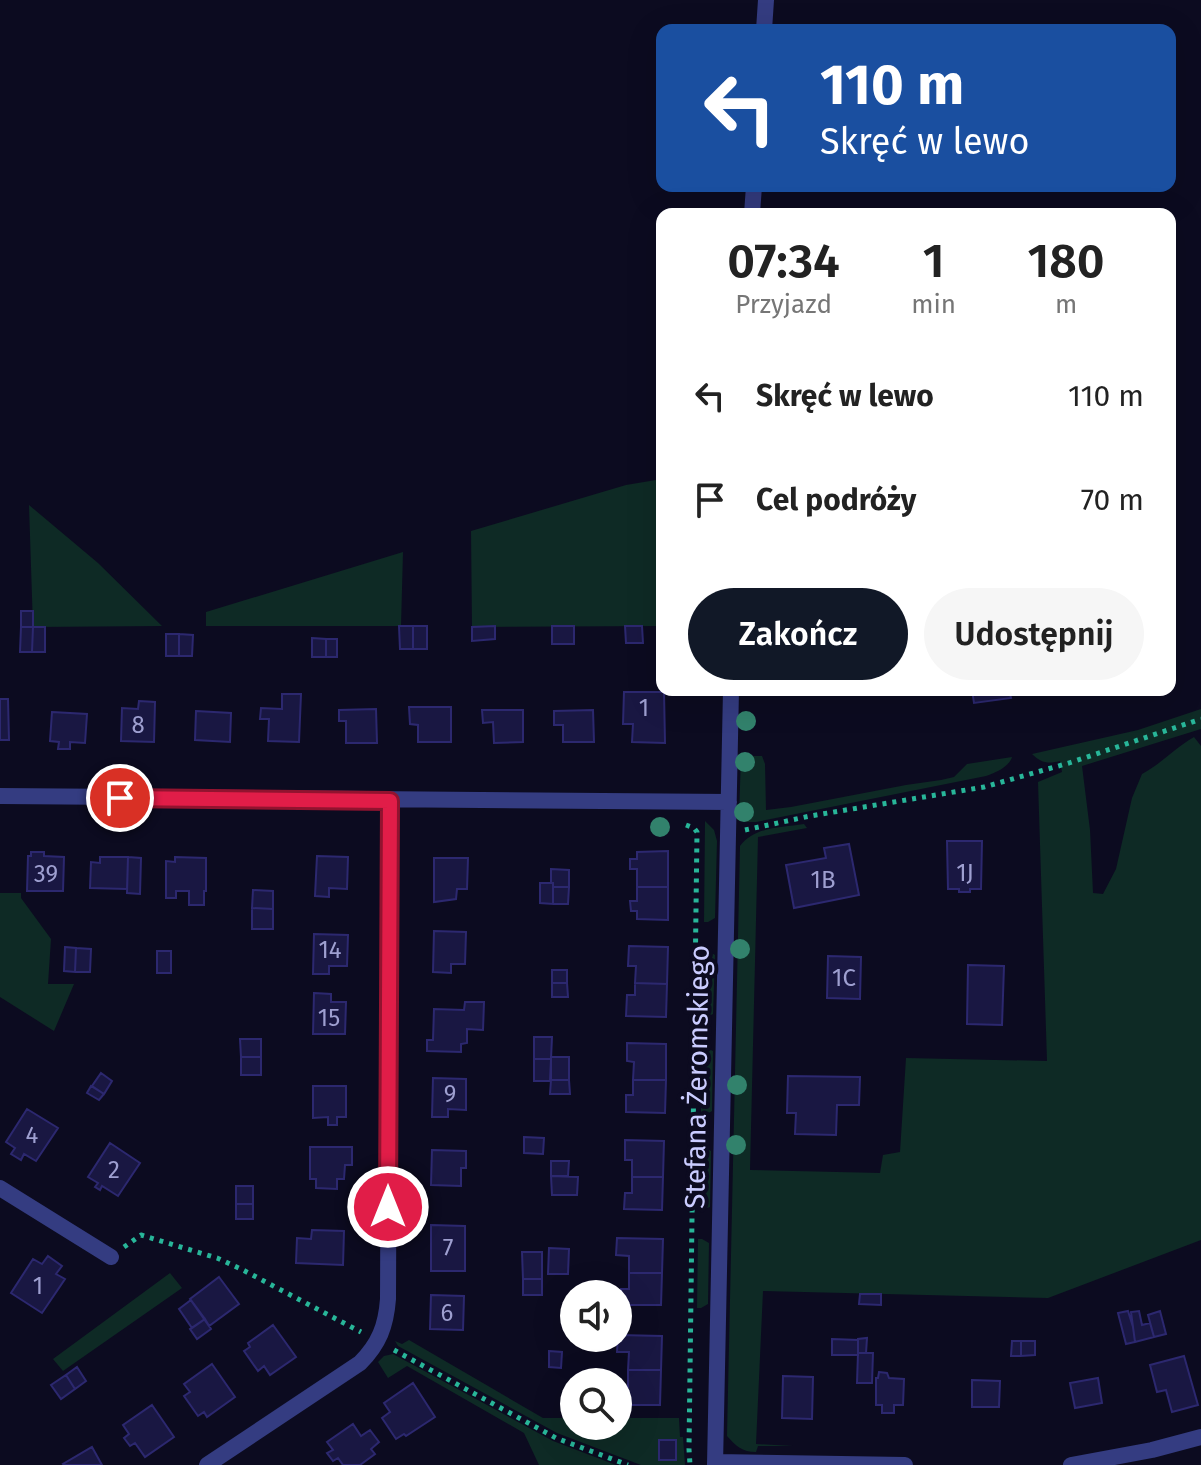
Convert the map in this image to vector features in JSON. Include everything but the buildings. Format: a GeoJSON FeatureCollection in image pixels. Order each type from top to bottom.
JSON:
{"type":"FeatureCollection","features":[{"type":"Feature","properties":{"kind":"street"},"geometry":{"type":"LineString","coordinates":[[764,24],[766,0]]}},
{"type":"Feature","properties":{"kind":"street","name":"Stefana Żeromskiego"},"geometry":{"type":"LineString","coordinates":[[715,1464],[731,696]]}},
{"type":"Feature","properties":{"kind":"street"},"geometry":{"type":"LineString","coordinates":[[0,796],[729,802]]}},
{"type":"Feature","properties":{"kind":"street"},"geometry":{"type":"LineString","coordinates":[[207,1465],[360,1363],[379,1341],[384,1328],[388,1299],[390,801]]}},
{"type":"Feature","properties":{"kind":"street"},"geometry":{"type":"LineString","coordinates":[[0,1188],[111,1257]]}},
{"type":"Feature","properties":{"kind":"street"},"geometry":{"type":"LineString","coordinates":[[1071,1465],[1201,1437]]}},
{"type":"Feature","properties":{"kind":"street"},"geometry":{"type":"LineString","coordinates":[[715,1464],[759,1461],[905,1465]]}},
{"type":"Feature","properties":{"kind":"path"},"geometry":{"type":"LineString","coordinates":[[729,834],[810,816],[984,787],[1069,763],[1201,719]]}},
{"type":"Feature","properties":{"kind":"path"},"geometry":{"type":"LineString","coordinates":[[674,802],[673,824],[689,825],[697,832],[690,1465]]}},
{"type":"Feature","properties":{"kind":"green space"},"geometry":{"type":"Polygon","coordinates":[[[656,480],[656,626],[472,627],[471,531],[626,485],[656,480]]]}},
{"type":"Feature","properties":{"kind":"green space"},"geometry":{"type":"Polygon","coordinates":[[[29,505],[98,563],[162,626],[33,627],[29,505]]]}},
{"type":"Feature","properties":{"kind":"green space"},"geometry":{"type":"Polygon","coordinates":[[[403,552],[401,626],[206,626],[206,612],[403,552]]]}},
{"type":"Feature","properties":{"kind":"green space"},"geometry":{"type":"Polygon","coordinates":[[[1201,709],[1201,729],[1082,766],[1090,830],[1093,893],[1103,894],[1116,869],[1132,798],[1142,774],[1194,737],[1201,746],[1201,1240],[1048,1298],[763,1291],[756,1444],[793,1446],[758,1446],[756,1452],[740,1448],[727,1436],[740,846],[746,839],[769,829],[804,824],[807,828],[758,837],[750,1170],[880,1173],[883,1155],[900,1152],[906,1058],[1047,1061],[1038,782],[1062,772],[1060,761],[1045,762],[1032,754],[1138,730],[1201,709]]]}},
{"type":"Feature","properties":{"kind":"green space"},"geometry":{"type":"Polygon","coordinates":[[[741,756],[762,756],[765,764],[766,810],[941,780],[954,777],[967,764],[1012,757],[1005,767],[986,776],[745,822],[739,817],[741,756]]]}},
{"type":"Feature","properties":{"kind":"green space"},"geometry":{"type":"Polygon","coordinates":[[[705,821],[714,830],[717,841],[715,918],[708,922],[704,922],[705,821]]]}},
{"type":"Feature","properties":{"kind":"green space"},"geometry":{"type":"Polygon","coordinates":[[[0,893],[21,893],[21,898],[51,939],[48,984],[74,984],[54,1031],[0,997],[0,893]]]}},
{"type":"Feature","properties":{"kind":"green space"},"geometry":{"type":"Polygon","coordinates":[[[703,950],[715,955],[713,1014],[702,1019],[703,950]]]}},
{"type":"Feature","properties":{"kind":"green space"},"geometry":{"type":"Polygon","coordinates":[[[701,1046],[713,1051],[712,1111],[704,1116],[701,1115],[701,1046]]]}},
{"type":"Feature","properties":{"kind":"green space"},"geometry":{"type":"Polygon","coordinates":[[[700,1147],[711,1151],[710,1207],[699,1211],[700,1147]]]}},
{"type":"Feature","properties":{"kind":"green space"},"geometry":{"type":"Polygon","coordinates":[[[698,1239],[709,1243],[708,1304],[701,1308],[697,1308],[698,1239]]]}},
{"type":"Feature","properties":{"kind":"green space"},"geometry":{"type":"Polygon","coordinates":[[[170,1273],[182,1288],[63,1371],[53,1359],[170,1273]]]}},
{"type":"Feature","properties":{"kind":"green space"},"geometry":{"type":"Polygon","coordinates":[[[409,1340],[543,1418],[560,1418],[560,1434],[398,1346],[395,1341],[402,1344],[409,1340]]]}},
{"type":"Feature","properties":{"kind":"green space"},"geometry":{"type":"Polygon","coordinates":[[[393,1354],[553,1441],[616,1465],[539,1465],[524,1433],[407,1366],[388,1378],[378,1362],[384,1356],[393,1354]]]}},
{"type":"Feature","properties":{"kind":"green space"},"geometry":{"type":"Polygon","coordinates":[[[632,1418],[679,1418],[685,1465],[641,1465],[575,1440],[632,1440],[632,1418]]]}},
{"type":"Feature","properties":{"kind":"route"},"geometry":{"type":"LineString","coordinates":[[120,798],[390,801],[388,1207]]}}]}
